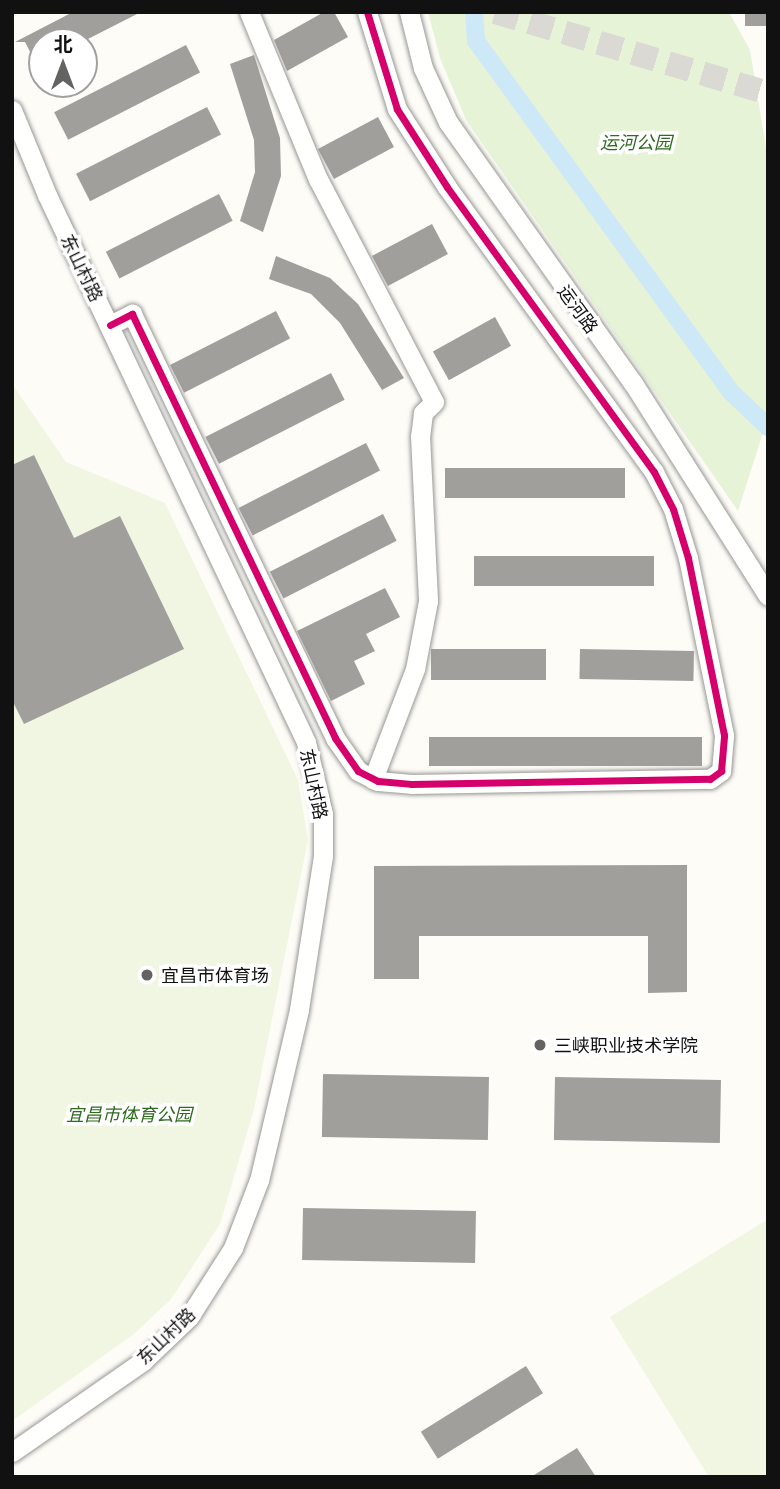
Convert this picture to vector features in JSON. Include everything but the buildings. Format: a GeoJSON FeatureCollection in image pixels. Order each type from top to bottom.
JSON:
{"type":"FeatureCollection","features":[{"type":"Feature","properties":{"kind":"street"},"geometry":{"type":"LineString","coordinates":[[249,12],[318,179],[434,402],[422,413],[420,436],[428,601],[415,669],[373,779]]}},
{"type":"Feature","properties":{"kind":"street"},"geometry":{"type":"LineString","coordinates":[[110,325],[132,314],[335,738],[358,771],[373,779],[411,784],[710,779],[720,771],[725,756],[705,633],[673,509],[654,471],[447,187],[397,109],[367,12]]}},
{"type":"Feature","properties":{"kind":"street","name":"运河路"},"geometry":{"type":"LineString","coordinates":[[409,12],[423,68],[448,122],[633,383],[768,596]]}},
{"type":"Feature","properties":{"kind":"street","name":"东山村路"},"geometry":{"type":"LineString","coordinates":[[12,110],[47,195],[306,742],[323,814],[323,856],[299,1010],[259,1180],[233,1248],[189,1317],[143,1361],[12,1452]]}},
{"type":"Feature","properties":{"kind":"green space","name":"运河公园"},"geometry":{"type":"Polygon","coordinates":[[[428,12],[729,12],[750,50],[768,160],[768,417],[738,511],[466,120],[440,58],[428,12]]]}},
{"type":"Feature","properties":{"kind":"green space","name":"宜昌市体育场"},"geometry":{"type":"Polygon","coordinates":[[[12,384],[66,462],[165,503],[298,780],[308,840],[254,1109],[220,1224],[171,1299],[134,1334],[12,1421],[12,384]]]}},
{"type":"Feature","properties":{"kind":"green space"},"geometry":{"type":"Polygon","coordinates":[[[768,1219],[768,1477],[709,1477],[610,1317],[768,1219]]]}},
{"type":"Feature","properties":{"kind":"waterway"},"geometry":{"type":"LineString","coordinates":[[474,12],[476,41],[732,393],[768,427]]}},
{"type":"Feature","properties":{"kind":"tunnel"},"geometry":{"type":"LineString","coordinates":[[495,12],[768,93]]}},
{"type":"Feature","properties":{"kind":"cycle path"},"geometry":{"type":"LineString","coordinates":[[110,325],[132,314],[335,738],[358,771],[378,781],[411,784],[710,779],[721,771],[724,735],[688,558],[673,509],[654,472],[447,187],[397,109],[367,12]]}},
{"type":"Feature","properties":{"kind":"place","name":"宜昌市体育场"},"geometry":{"type":"Point","coordinates":[147,975]}},
{"type":"Feature","properties":{"kind":"place","name":"三峡职业技术学院"},"geometry":{"type":"Point","coordinates":[540,1045]}},
{"type":"Feature","properties":{"kind":"park label","name":"宜昌市体育公园"},"geometry":{"type":"Point","coordinates":[129,1114]}}]}
